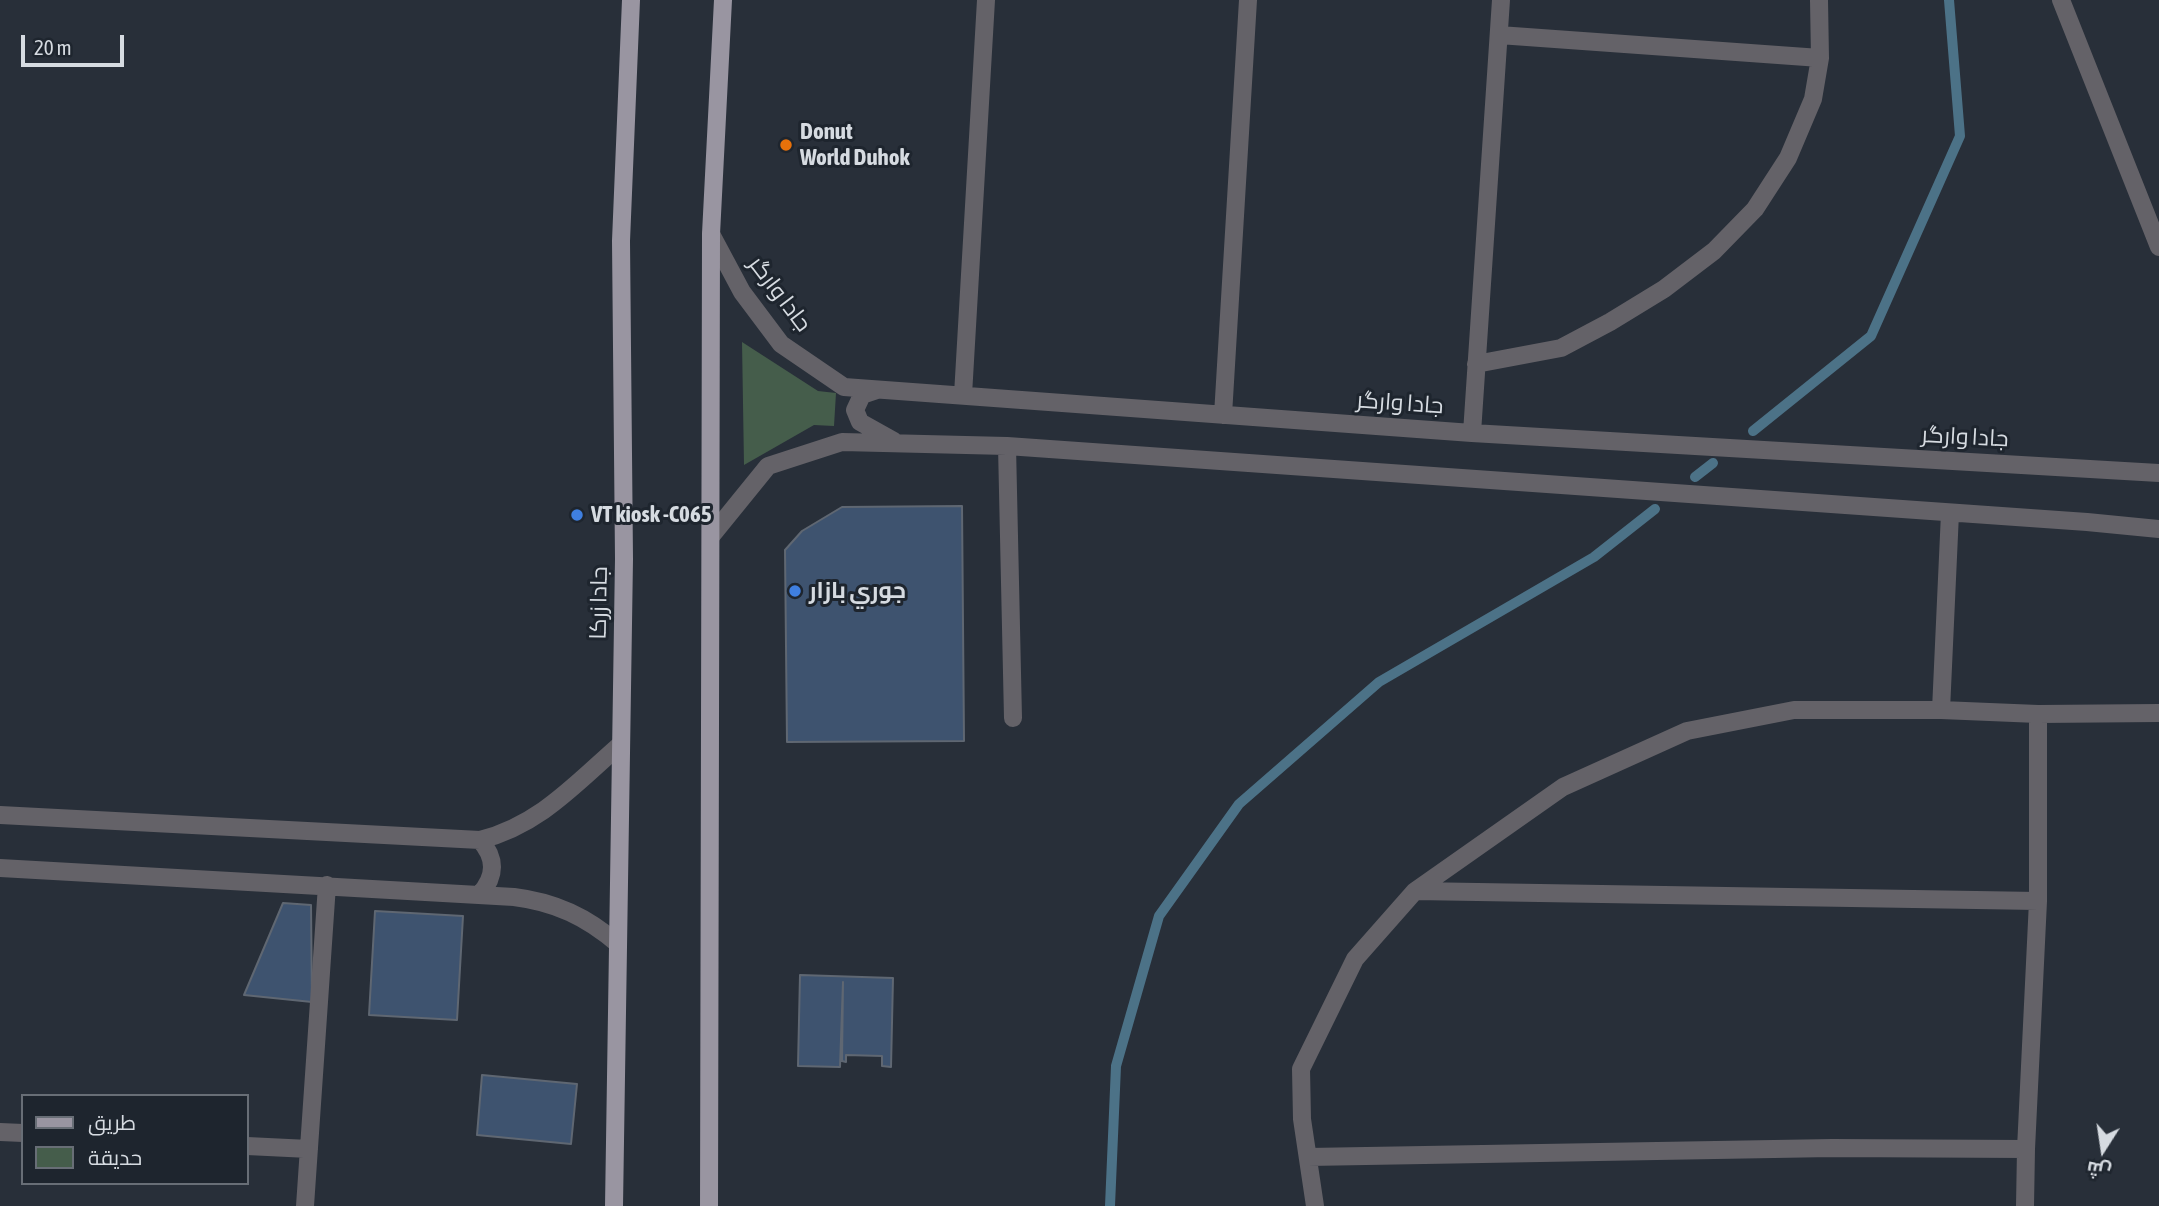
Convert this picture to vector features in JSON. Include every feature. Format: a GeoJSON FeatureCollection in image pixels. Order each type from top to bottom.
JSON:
{"type":"FeatureCollection","features":[{"type":"Feature","properties":{"kind":"main road","name":"جادا زرکا"},"geometry":{"type":"LineString","coordinates":[[614,1206],[624,559],[621,241],[631,0]]}},
{"type":"Feature","properties":{"kind":"main road"},"geometry":{"type":"LineString","coordinates":[[709,1206],[711,234],[723,0]]}},
{"type":"Feature","properties":{"kind":"street"},"geometry":{"type":"LineString","coordinates":[[963,396],[986,0]]}},
{"type":"Feature","properties":{"kind":"street"},"geometry":{"type":"LineString","coordinates":[[1223,415],[1248,0]]}},
{"type":"Feature","properties":{"kind":"street"},"geometry":{"type":"LineString","coordinates":[[1472,433],[1501,0]]}},
{"type":"Feature","properties":{"kind":"street"},"geometry":{"type":"LineString","coordinates":[[1476,364],[1562,348],[1610,322],[1664,289],[1714,251],[1755,209],[1788,158],[1813,99],[1820,58],[1819,0]]}},
{"type":"Feature","properties":{"kind":"street"},"geometry":{"type":"LineString","coordinates":[[2061,0],[2159,247]]}},
{"type":"Feature","properties":{"kind":"street"},"geometry":{"type":"LineString","coordinates":[[1499,35],[1820,58]]}},
{"type":"Feature","properties":{"kind":"street","name":"جادا وارگر"},"geometry":{"type":"LineString","coordinates":[[711,234],[742,292],[781,344],[844,387],[1472,433],[2159,473]]}},
{"type":"Feature","properties":{"kind":"street"},"geometry":{"type":"LineString","coordinates":[[881,389],[862,395],[855,410],[860,422],[897,442]]}},
{"type":"Feature","properties":{"kind":"street"},"geometry":{"type":"LineString","coordinates":[[712,535],[768,466],[842,442],[1007,446],[2159,528]]}},
{"type":"Feature","properties":{"kind":"street"},"geometry":{"type":"LineString","coordinates":[[1007,446],[1013,718]]}},
{"type":"Feature","properties":{"kind":"street"},"geometry":{"type":"LineString","coordinates":[[1941,710],[1950,513]]}},
{"type":"Feature","properties":{"kind":"street"},"geometry":{"type":"LineString","coordinates":[[1315,1206],[1302,1119],[1301,1069],[1355,959],[1415,891],[1563,787],[1687,731],[1794,710],[2159,713]]}},
{"type":"Feature","properties":{"kind":"street"},"geometry":{"type":"LineString","coordinates":[[2025,1206],[2038,901],[2038,714]]}},
{"type":"Feature","properties":{"kind":"street"},"geometry":{"type":"LineString","coordinates":[[0,815],[480,840],[499,835],[534,818],[621,744]]}},
{"type":"Feature","properties":{"kind":"street"},"geometry":{"type":"LineString","coordinates":[[480,840],[487,848],[493,867],[491,877],[480,894]]}},
{"type":"Feature","properties":{"kind":"street"},"geometry":{"type":"LineString","coordinates":[[0,868],[480,894],[537,900],[560,906],[581,916],[618,944]]}},
{"type":"Feature","properties":{"kind":"street"},"geometry":{"type":"LineString","coordinates":[[305,1206],[327,885]]}},
{"type":"Feature","properties":{"kind":"street"},"geometry":{"type":"LineString","coordinates":[[1415,891],[2038,901]]}},
{"type":"Feature","properties":{"kind":"street"},"geometry":{"type":"LineString","coordinates":[[0,1132],[21,1133]]}},
{"type":"Feature","properties":{"kind":"street"},"geometry":{"type":"LineString","coordinates":[[248,1146],[309,1149]]}},
{"type":"Feature","properties":{"kind":"street"},"geometry":{"type":"LineString","coordinates":[[1308,1157],[1832,1148],[2026,1149]]}},
{"type":"Feature","properties":{"kind":"green space"},"geometry":{"type":"Polygon","coordinates":[[[742,342],[818,391],[836,393],[834,426],[814,425],[744,465],[742,342]]]}},
{"type":"Feature","properties":{"kind":"building"},"geometry":{"type":"Polygon","coordinates":[[[962,506],[964,741],[787,742],[785,550],[802,531],[842,507],[962,506]]]}},
{"type":"Feature","properties":{"kind":"building"},"geometry":{"type":"Polygon","coordinates":[[[283,903],[311,905],[312,1002],[244,995],[283,903]]]}},
{"type":"Feature","properties":{"kind":"building"},"geometry":{"type":"Polygon","coordinates":[[[375,911],[463,916],[457,1020],[369,1015],[375,911]]]}},
{"type":"Feature","properties":{"kind":"building"},"geometry":{"type":"Polygon","coordinates":[[[800,975],[893,978],[891,1067],[882,1066],[882,1056],[846,1055],[846,1062],[842,1061],[843,982],[840,1067],[798,1066],[800,975]]]}},
{"type":"Feature","properties":{"kind":"building"},"geometry":{"type":"Polygon","coordinates":[[[482,1075],[577,1084],[571,1144],[477,1135],[482,1075]]]}},
{"type":"Feature","properties":{"kind":"waterway"},"geometry":{"type":"LineString","coordinates":[[1753,431],[1871,336],[1960,136],[1949,0]]}},
{"type":"Feature","properties":{"kind":"waterway"},"geometry":{"type":"LineString","coordinates":[[1695,477],[1713,463]]}},
{"type":"Feature","properties":{"kind":"waterway"},"geometry":{"type":"LineString","coordinates":[[1110,1206],[1116,1066],[1159,916],[1239,804],[1379,682],[1594,557],[1655,509]]}},
{"type":"Feature","properties":{"kind":"place","name":"Donut World Duhok"},"geometry":{"type":"Point","coordinates":[786,145]}},
{"type":"Feature","properties":{"kind":"place","name":"VT kiosk -C065"},"geometry":{"type":"Point","coordinates":[577,515]}},
{"type":"Feature","properties":{"kind":"place","name":"جوري بازار"},"geometry":{"type":"Point","coordinates":[795,591]}}]}
